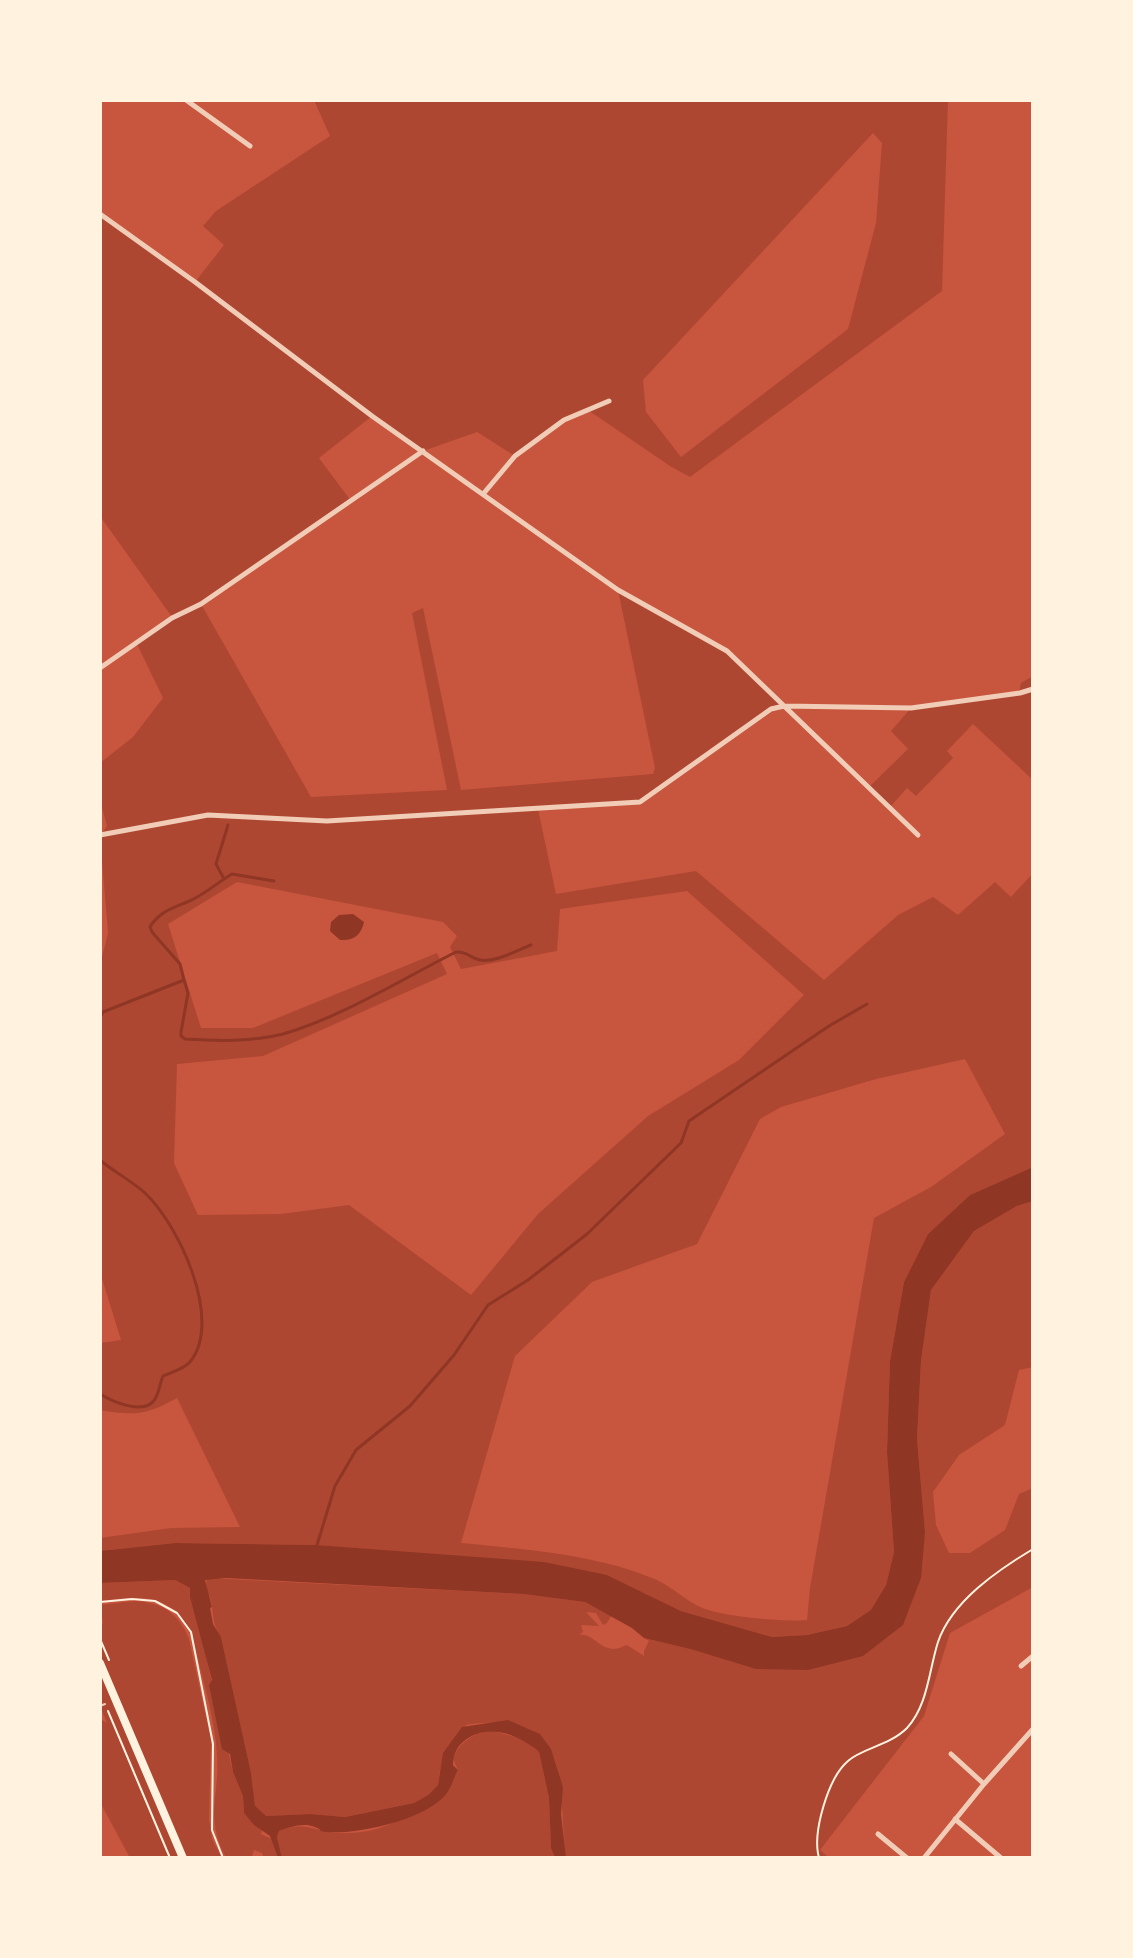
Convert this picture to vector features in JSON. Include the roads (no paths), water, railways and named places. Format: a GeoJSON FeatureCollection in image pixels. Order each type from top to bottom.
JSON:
{"type":"FeatureCollection","features":[{"type":"Feature","properties":{"kind":"main road"},"geometry":{"type":"LineString","coordinates":[[100,1663],[183,1858]]}},
{"type":"Feature","properties":{"kind":"street"},"geometry":{"type":"LineString","coordinates":[[186,100],[250,146]]}},
{"type":"Feature","properties":{"kind":"street"},"geometry":{"type":"LineString","coordinates":[[100,214],[618,590],[727,651],[918,835]]}},
{"type":"Feature","properties":{"kind":"street"},"geometry":{"type":"LineString","coordinates":[[484,493],[515,456],[564,420],[609,401]]}},
{"type":"Feature","properties":{"kind":"street"},"geometry":{"type":"LineString","coordinates":[[100,668],[172,618],[201,604],[423,451]]}},
{"type":"Feature","properties":{"kind":"street"},"geometry":{"type":"LineString","coordinates":[[100,835],[208,815],[327,821],[640,802],[771,709],[784,706],[911,708],[1033,689]]}},
{"type":"Feature","properties":{"kind":"street"},"geometry":{"type":"LineString","coordinates":[[1021,1666],[1033,1656]]}},
{"type":"Feature","properties":{"kind":"street"},"geometry":{"type":"LineString","coordinates":[[924,1858],[1033,1729]]}},
{"type":"Feature","properties":{"kind":"street"},"geometry":{"type":"LineString","coordinates":[[951,1754],[984,1784]]}},
{"type":"Feature","properties":{"kind":"street"},"geometry":{"type":"LineString","coordinates":[[955,1819],[1001,1858]]}},
{"type":"Feature","properties":{"kind":"street"},"geometry":{"type":"LineString","coordinates":[[878,1834],[907,1858]]}},
{"type":"Feature","properties":{"kind":"lane"},"geometry":{"type":"LineString","coordinates":[[100,1706],[105,1704]]}},
{"type":"Feature","properties":{"kind":"waterway"},"geometry":{"type":"LineString","coordinates":[[223,877],[216,864],[228,825]]}},
{"type":"Feature","properties":{"kind":"waterway"},"geometry":{"type":"LineString","coordinates":[[184,980],[180,964],[152,932],[150,927],[157,918],[232,874],[274,881]]}},
{"type":"Feature","properties":{"kind":"waterway"},"geometry":{"type":"LineString","coordinates":[[100,1017],[103,1012],[184,980],[188,993],[181,1036],[185,1039],[271,1037],[326,1018],[456,952],[486,960],[531,945]]}},
{"type":"Feature","properties":{"kind":"waterway"},"geometry":{"type":"LineString","coordinates":[[317,1545],[335,1486],[356,1450],[410,1406],[454,1355],[488,1305],[528,1280],[587,1234],[681,1143],[689,1121],[829,1026],[867,1004]]}},
{"type":"Feature","properties":{"kind":"waterway"},"geometry":{"type":"LineString","coordinates":[[100,1160],[145,1193],[171,1227],[193,1273],[202,1322],[199,1344],[190,1362],[163,1376],[153,1402],[147,1406],[130,1406],[100,1394]]}}]}
